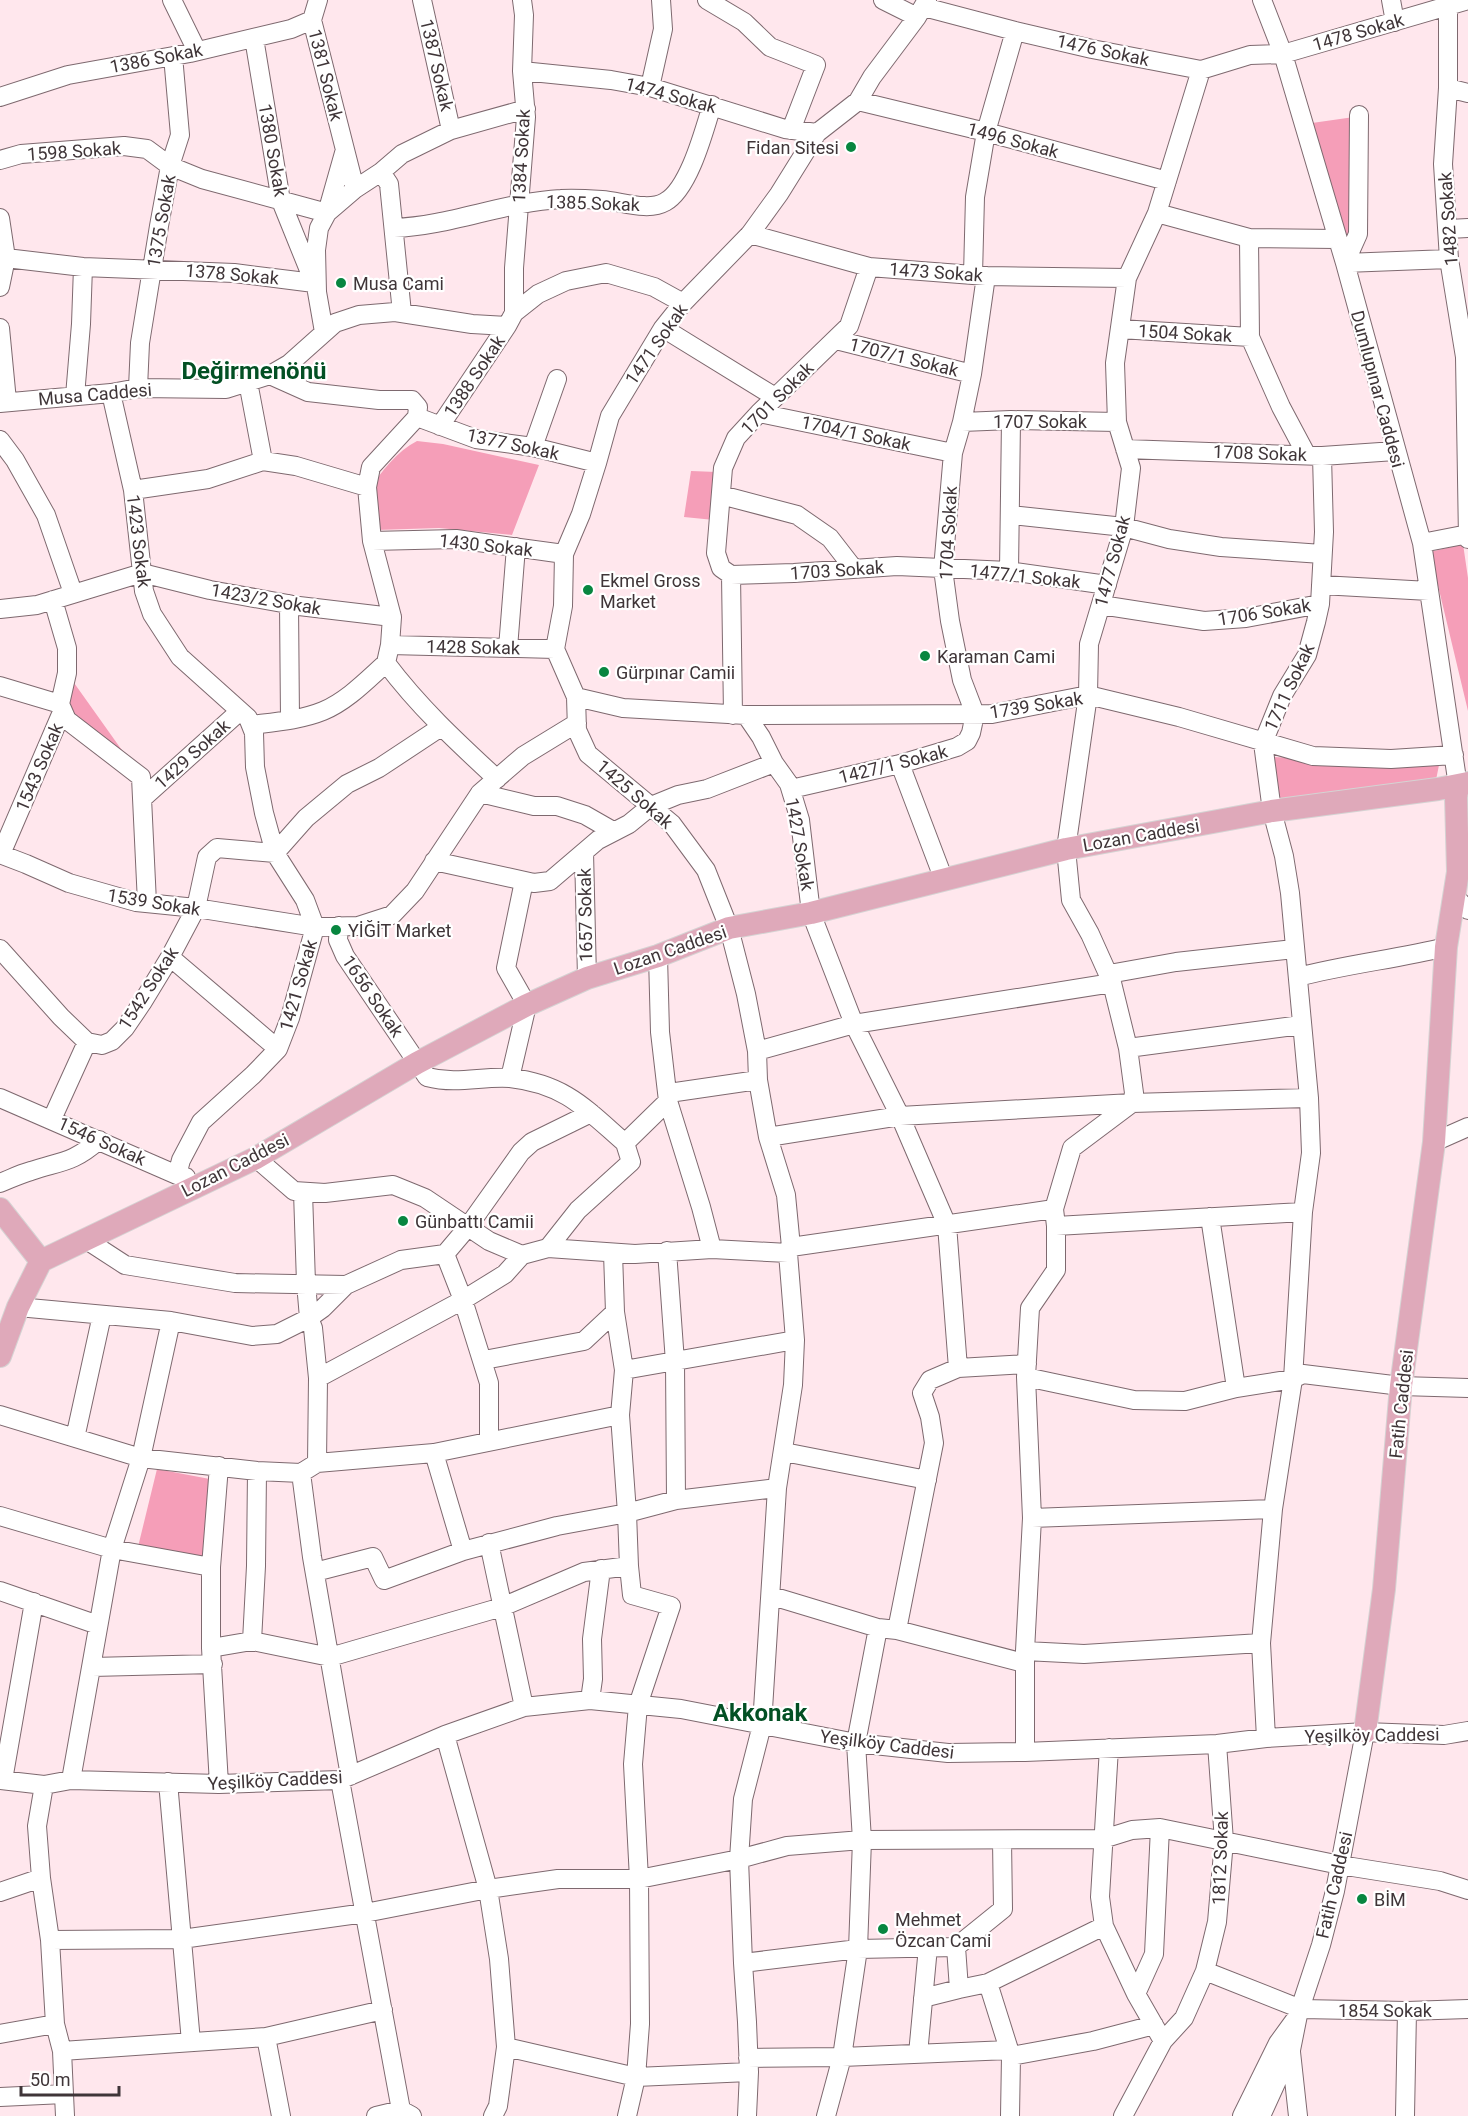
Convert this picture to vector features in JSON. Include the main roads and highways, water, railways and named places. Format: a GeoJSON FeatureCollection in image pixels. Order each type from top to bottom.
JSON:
{"type":"FeatureCollection","features":[{"type":"Feature","properties":{"kind":"main road","name":"Lozan Caddesi"},"geometry":{"type":"LineString","coordinates":[[40,1261],[256,1158],[417,1063],[527,1005],[586,978],[658,956],[729,928],[811,913],[1066,849],[1272,811],[1463,785]]}},
{"type":"Feature","properties":{"kind":"main road","name":"Fatih Caddesi"},"geometry":{"type":"LineString","coordinates":[[1365,1732],[1384,1589],[1401,1386],[1434,1142],[1446,947],[1461,893],[1458,872],[1456,797],[1463,785]]}},
{"type":"Feature","properties":{"kind":"main road"},"geometry":{"type":"LineString","coordinates":[[0,1209],[40,1261],[4,1330],[0,1356]]}},
{"type":"Feature","properties":{"kind":"place","name":"Fidan Sitesi"},"geometry":{"type":"Point","coordinates":[851,147]}},
{"type":"Feature","properties":{"kind":"place","name":"Musa Cami"},"geometry":{"type":"Point","coordinates":[341,283]}},
{"type":"Feature","properties":{"kind":"place","name":"Ekmel Gross Market"},"geometry":{"type":"Point","coordinates":[588,590]}},
{"type":"Feature","properties":{"kind":"place","name":"Karaman Cami"},"geometry":{"type":"Point","coordinates":[925,656]}},
{"type":"Feature","properties":{"kind":"place","name":"Gürpınar Camii"},"geometry":{"type":"Point","coordinates":[604,672]}},
{"type":"Feature","properties":{"kind":"place","name":"YİĞİT Market"},"geometry":{"type":"Point","coordinates":[336,930]}},
{"type":"Feature","properties":{"kind":"place","name":"Günbattı Camii"},"geometry":{"type":"Point","coordinates":[403,1221]}},
{"type":"Feature","properties":{"kind":"place","name":"BİM"},"geometry":{"type":"Point","coordinates":[1362,1899]}},
{"type":"Feature","properties":{"kind":"place","name":"Mehmet Özcan Cami"},"geometry":{"type":"Point","coordinates":[883,1929]}},
{"type":"Feature","properties":{"kind":"district","name":"Değirmenönü"},"geometry":{"type":"Point","coordinates":[254,371]}},
{"type":"Feature","properties":{"kind":"district","name":"Akkonak"},"geometry":{"type":"Point","coordinates":[760,1713]}}]}
